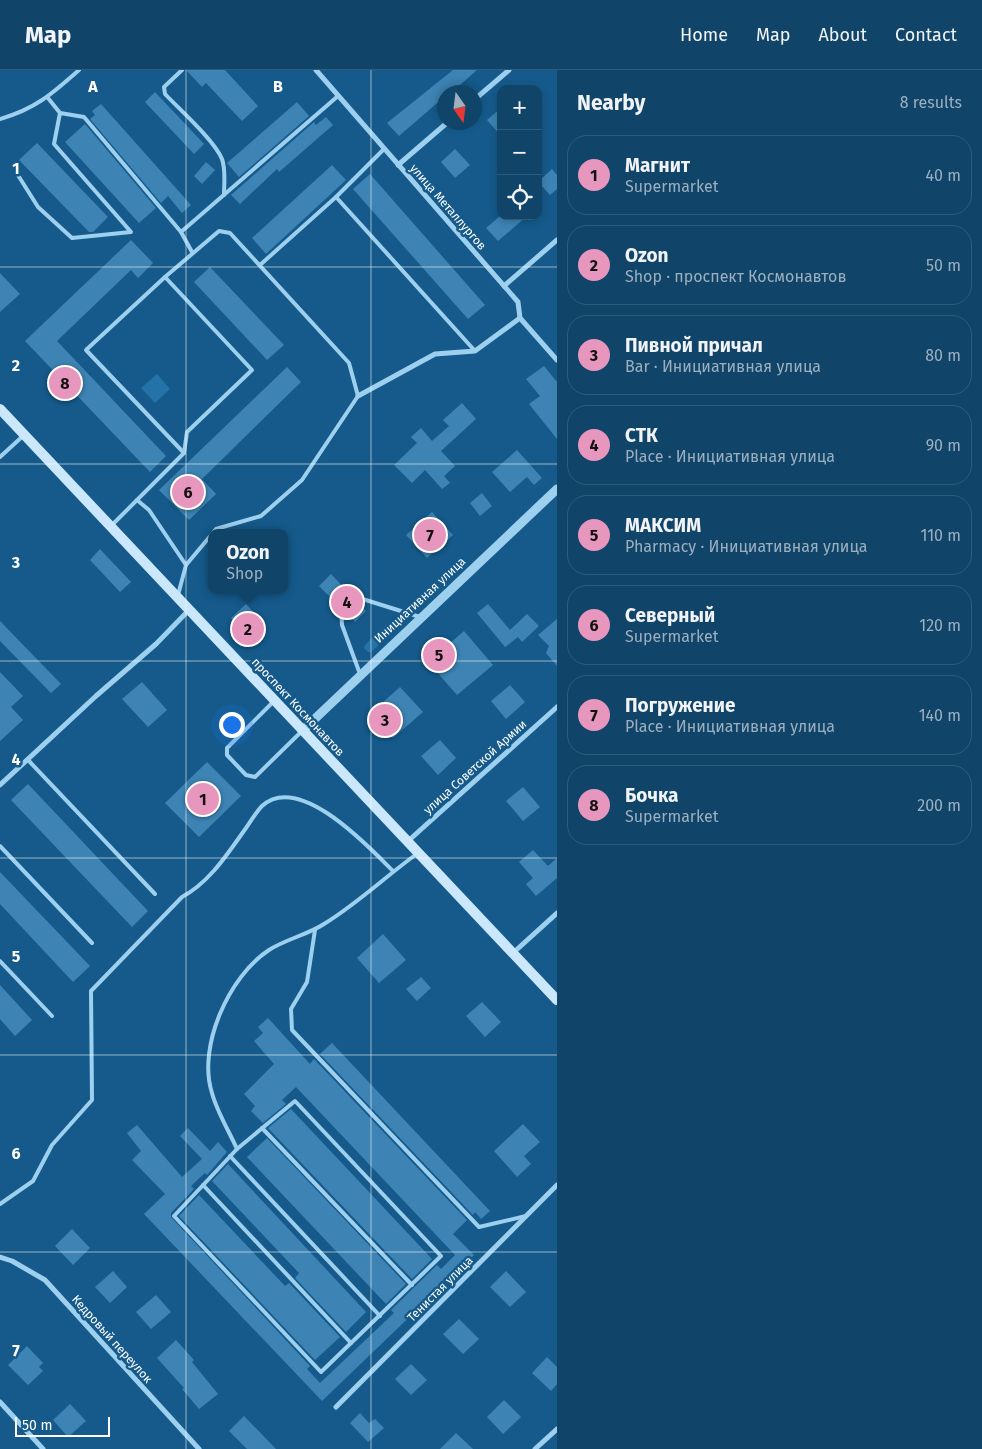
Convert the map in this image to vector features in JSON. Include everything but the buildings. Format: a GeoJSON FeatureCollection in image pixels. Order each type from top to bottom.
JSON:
{"type":"FeatureCollection","features":[{"type":"Feature","properties":{"kind":"main road","name":"проспект Космонавтов"},"geometry":{"type":"LineString","coordinates":[[0,409],[557,1000]]}},
{"type":"Feature","properties":{"kind":"street","name":"улица Металлургов"},"geometry":{"type":"LineString","coordinates":[[316,70],[518,302],[520,318],[557,360]]}},
{"type":"Feature","properties":{"kind":"street"},"geometry":{"type":"LineString","coordinates":[[482,93],[509,70]]}},
{"type":"Feature","properties":{"kind":"street"},"geometry":{"type":"LineString","coordinates":[[398,165],[439,130]]}},
{"type":"Feature","properties":{"kind":"street"},"geometry":{"type":"LineString","coordinates":[[504,286],[557,240]]}},
{"type":"Feature","properties":{"kind":"street"},"geometry":{"type":"LineString","coordinates":[[358,396],[435,354],[475,351],[520,318]]}},
{"type":"Feature","properties":{"kind":"street","name":"Инициативная улица"},"geometry":{"type":"LineString","coordinates":[[302,731],[557,489]]}},
{"type":"Feature","properties":{"kind":"street"},"geometry":{"type":"LineString","coordinates":[[0,785],[96,696],[156,644],[190,609]]}},
{"type":"Feature","properties":{"kind":"street","name":"улица Советской Армии"},"geometry":{"type":"LineString","coordinates":[[407,842],[557,707]]}},
{"type":"Feature","properties":{"kind":"street"},"geometry":{"type":"LineString","coordinates":[[513,954],[557,913]]}},
{"type":"Feature","properties":{"kind":"street","name":"Тенистая улица"},"geometry":{"type":"LineString","coordinates":[[336,1407],[557,1185]]}},
{"type":"Feature","properties":{"kind":"street","name":"Кедровый переулок"},"geometry":{"type":"LineString","coordinates":[[0,1257],[12,1261],[45,1280],[199,1449]]}},
{"type":"Feature","properties":{"kind":"street"},"geometry":{"type":"LineString","coordinates":[[0,1402],[43,1449]]}},
{"type":"Feature","properties":{"kind":"street"},"geometry":{"type":"LineString","coordinates":[[535,1449],[557,1428]]}},
{"type":"Feature","properties":{"kind":"lane"},"geometry":{"type":"LineString","coordinates":[[0,119],[24,112],[48,98],[79,70]]}},
{"type":"Feature","properties":{"kind":"lane"},"geometry":{"type":"LineString","coordinates":[[182,70],[164,87],[165,94],[216,149],[223,166],[224,195]]}},
{"type":"Feature","properties":{"kind":"lane"},"geometry":{"type":"LineString","coordinates":[[181,232],[338,96]]}},
{"type":"Feature","properties":{"kind":"lane"},"geometry":{"type":"LineString","coordinates":[[48,98],[60,113],[84,117],[181,232],[192,252]]}},
{"type":"Feature","properties":{"kind":"lane"},"geometry":{"type":"LineString","coordinates":[[16,172],[38,207],[72,238],[131,232],[54,144],[60,113]]}},
{"type":"Feature","properties":{"kind":"lane"},"geometry":{"type":"LineString","coordinates":[[260,265],[336,197],[384,149]]}},
{"type":"Feature","properties":{"kind":"lane"},"geometry":{"type":"LineString","coordinates":[[336,197],[475,351]]}},
{"type":"Feature","properties":{"kind":"lane"},"geometry":{"type":"LineString","coordinates":[[184,453],[86,350],[165,276],[219,231],[230,234],[349,363],[358,396],[302,480],[261,516],[216,529]]}},
{"type":"Feature","properties":{"kind":"lane"},"geometry":{"type":"LineString","coordinates":[[111,527],[184,453],[187,432],[252,370],[165,276]]}},
{"type":"Feature","properties":{"kind":"lane"},"geometry":{"type":"LineString","coordinates":[[0,457],[24,435]]}},
{"type":"Feature","properties":{"kind":"lane"},"geometry":{"type":"LineString","coordinates":[[137,500],[149,510],[186,565]]}},
{"type":"Feature","properties":{"kind":"lane"},"geometry":{"type":"LineString","coordinates":[[178,597],[186,565],[208,538]]}},
{"type":"Feature","properties":{"kind":"lane"},"geometry":{"type":"LineString","coordinates":[[353,596],[420,617]]}},
{"type":"Feature","properties":{"kind":"lane"},"geometry":{"type":"LineString","coordinates":[[341,607],[342,625],[360,674]]}},
{"type":"Feature","properties":{"kind":"lane"},"geometry":{"type":"LineString","coordinates":[[274,701],[226,748],[227,755],[246,776],[254,777],[302,731]]}},
{"type":"Feature","properties":{"kind":"lane"},"geometry":{"type":"LineString","coordinates":[[28,760],[155,894]]}},
{"type":"Feature","properties":{"kind":"lane"},"geometry":{"type":"LineString","coordinates":[[0,1204],[33,1181],[52,1145],[92,1100],[91,991],[182,897],[196,889],[228,854],[262,806],[279,796],[291,796],[309,804],[355,832],[393,871]]}},
{"type":"Feature","properties":{"kind":"lane"},"geometry":{"type":"LineString","coordinates":[[0,846],[92,943]]}},
{"type":"Feature","properties":{"kind":"lane"},"geometry":{"type":"LineString","coordinates":[[237,1149],[212,1093],[208,1070],[210,1042],[230,995],[247,967],[270,950],[314,930],[418,853]]}},
{"type":"Feature","properties":{"kind":"lane"},"geometry":{"type":"LineString","coordinates":[[314,930],[307,982],[292,1009],[292,1030],[479,1226],[528,1216]]}},
{"type":"Feature","properties":{"kind":"lane"},"geometry":{"type":"LineString","coordinates":[[0,961],[52,1016]]}},
{"type":"Feature","properties":{"kind":"lane"},"geometry":{"type":"LineString","coordinates":[[295,1101],[442,1256],[321,1372],[174,1216],[237,1149],[295,1101]]}},
{"type":"Feature","properties":{"kind":"lane"},"geometry":{"type":"LineString","coordinates":[[262,1128],[412,1285]]}},
{"type":"Feature","properties":{"kind":"lane"},"geometry":{"type":"LineString","coordinates":[[230,1156],[380,1316]]}},
{"type":"Feature","properties":{"kind":"lane"},"geometry":{"type":"LineString","coordinates":[[203,1185],[351,1344]]}},
{"type":"Feature","properties":{"kind":"shaded area"},"geometry":{"type":"Polygon","coordinates":[[[157,374],[170,389],[155,403],[141,388],[157,374]]]}},
{"type":"Feature","properties":{"kind":"shaded area"},"geometry":{"type":"Polygon","coordinates":[[[388,623],[395,629],[393,632],[371,652],[368,652],[364,648],[365,645],[388,623]]]}},
{"type":"Feature","properties":{"kind":"place","name":"Бочка"},"geometry":{"type":"Point","coordinates":[65,383]}},
{"type":"Feature","properties":{"kind":"place","name":"Северный"},"geometry":{"type":"Point","coordinates":[188,492]}},
{"type":"Feature","properties":{"kind":"place","name":"Погружение"},"geometry":{"type":"Point","coordinates":[430,535]}},
{"type":"Feature","properties":{"kind":"place","name":"СТК"},"geometry":{"type":"Point","coordinates":[347,602]}},
{"type":"Feature","properties":{"kind":"place","name":"Ozon"},"geometry":{"type":"Point","coordinates":[248,629]}},
{"type":"Feature","properties":{"kind":"place","name":"МАКСИМ"},"geometry":{"type":"Point","coordinates":[439,655]}},
{"type":"Feature","properties":{"kind":"place","name":"Пивной причал"},"geometry":{"type":"Point","coordinates":[385,720]}},
{"type":"Feature","properties":{"kind":"place","name":"Магнит"},"geometry":{"type":"Point","coordinates":[203,799]}}]}
